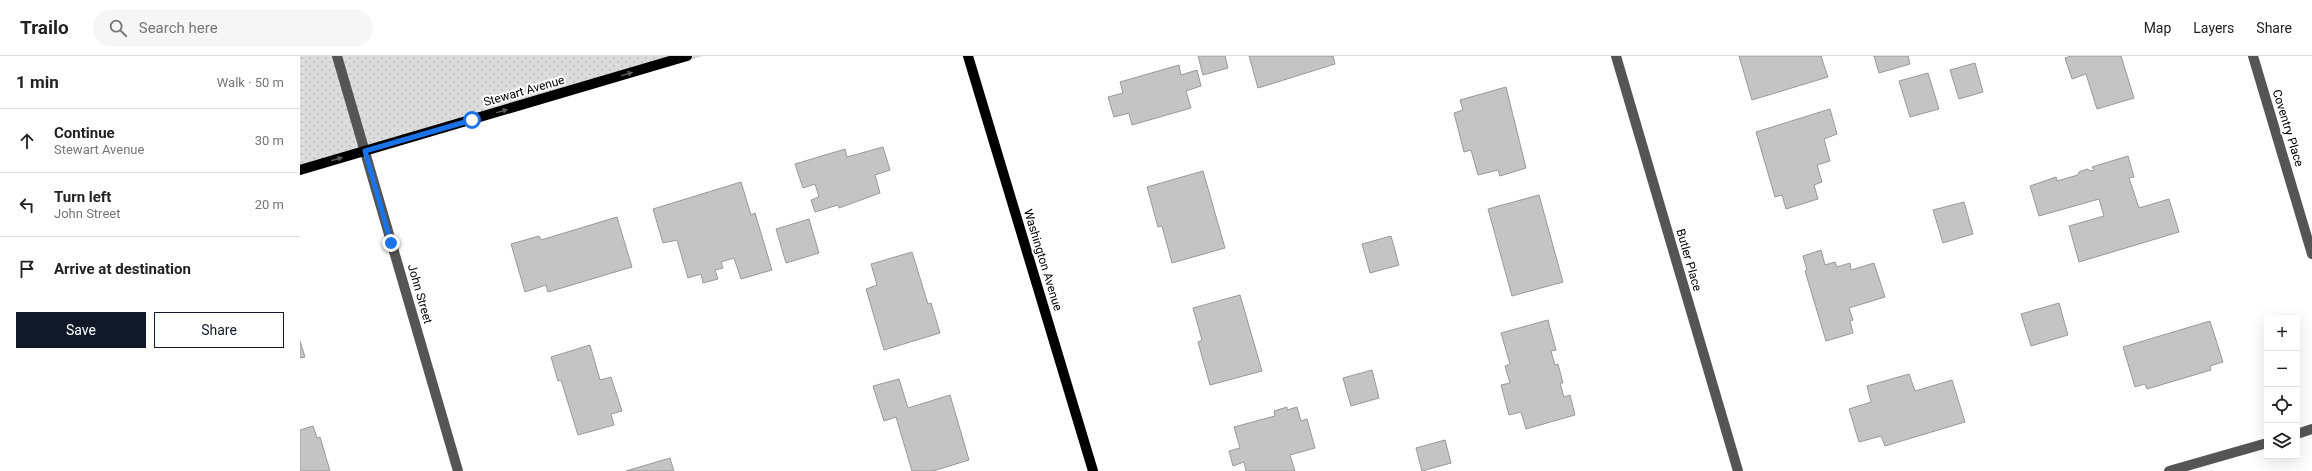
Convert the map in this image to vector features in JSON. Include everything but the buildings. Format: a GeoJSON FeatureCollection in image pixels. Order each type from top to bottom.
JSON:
{"type":"FeatureCollection","features":[{"type":"Feature","properties":{"kind":"main road","name":"Stewart Avenue"},"geometry":{"type":"LineString","coordinates":[[300,170],[687,56]]}},
{"type":"Feature","properties":{"kind":"main road","name":"Washington Avenue"},"geometry":{"type":"LineString","coordinates":[[968,56],[1093,471]]}},
{"type":"Feature","properties":{"kind":"street","name":"John Street"},"geometry":{"type":"LineString","coordinates":[[337,56],[458,471]]}},
{"type":"Feature","properties":{"kind":"street","name":"Butler Place"},"geometry":{"type":"LineString","coordinates":[[1616,56],[1738,471]]}},
{"type":"Feature","properties":{"kind":"street","name":"Coventry Place"},"geometry":{"type":"LineString","coordinates":[[2253,56],[2312,254]]}},
{"type":"Feature","properties":{"kind":"street"},"geometry":{"type":"LineString","coordinates":[[2300,433],[2312,429]]}},
{"type":"Feature","properties":{"kind":"street"},"geometry":{"type":"LineString","coordinates":[[2169,471],[2264,443]]}},
{"type":"Feature","properties":{"kind":"shaded area"},"geometry":{"type":"Polygon","coordinates":[[[300,56],[703,56],[300,174],[300,56]]]}},
{"type":"Feature","properties":{"kind":"route"},"geometry":{"type":"LineString","coordinates":[[391,243],[365,151],[472,120]]}}]}
